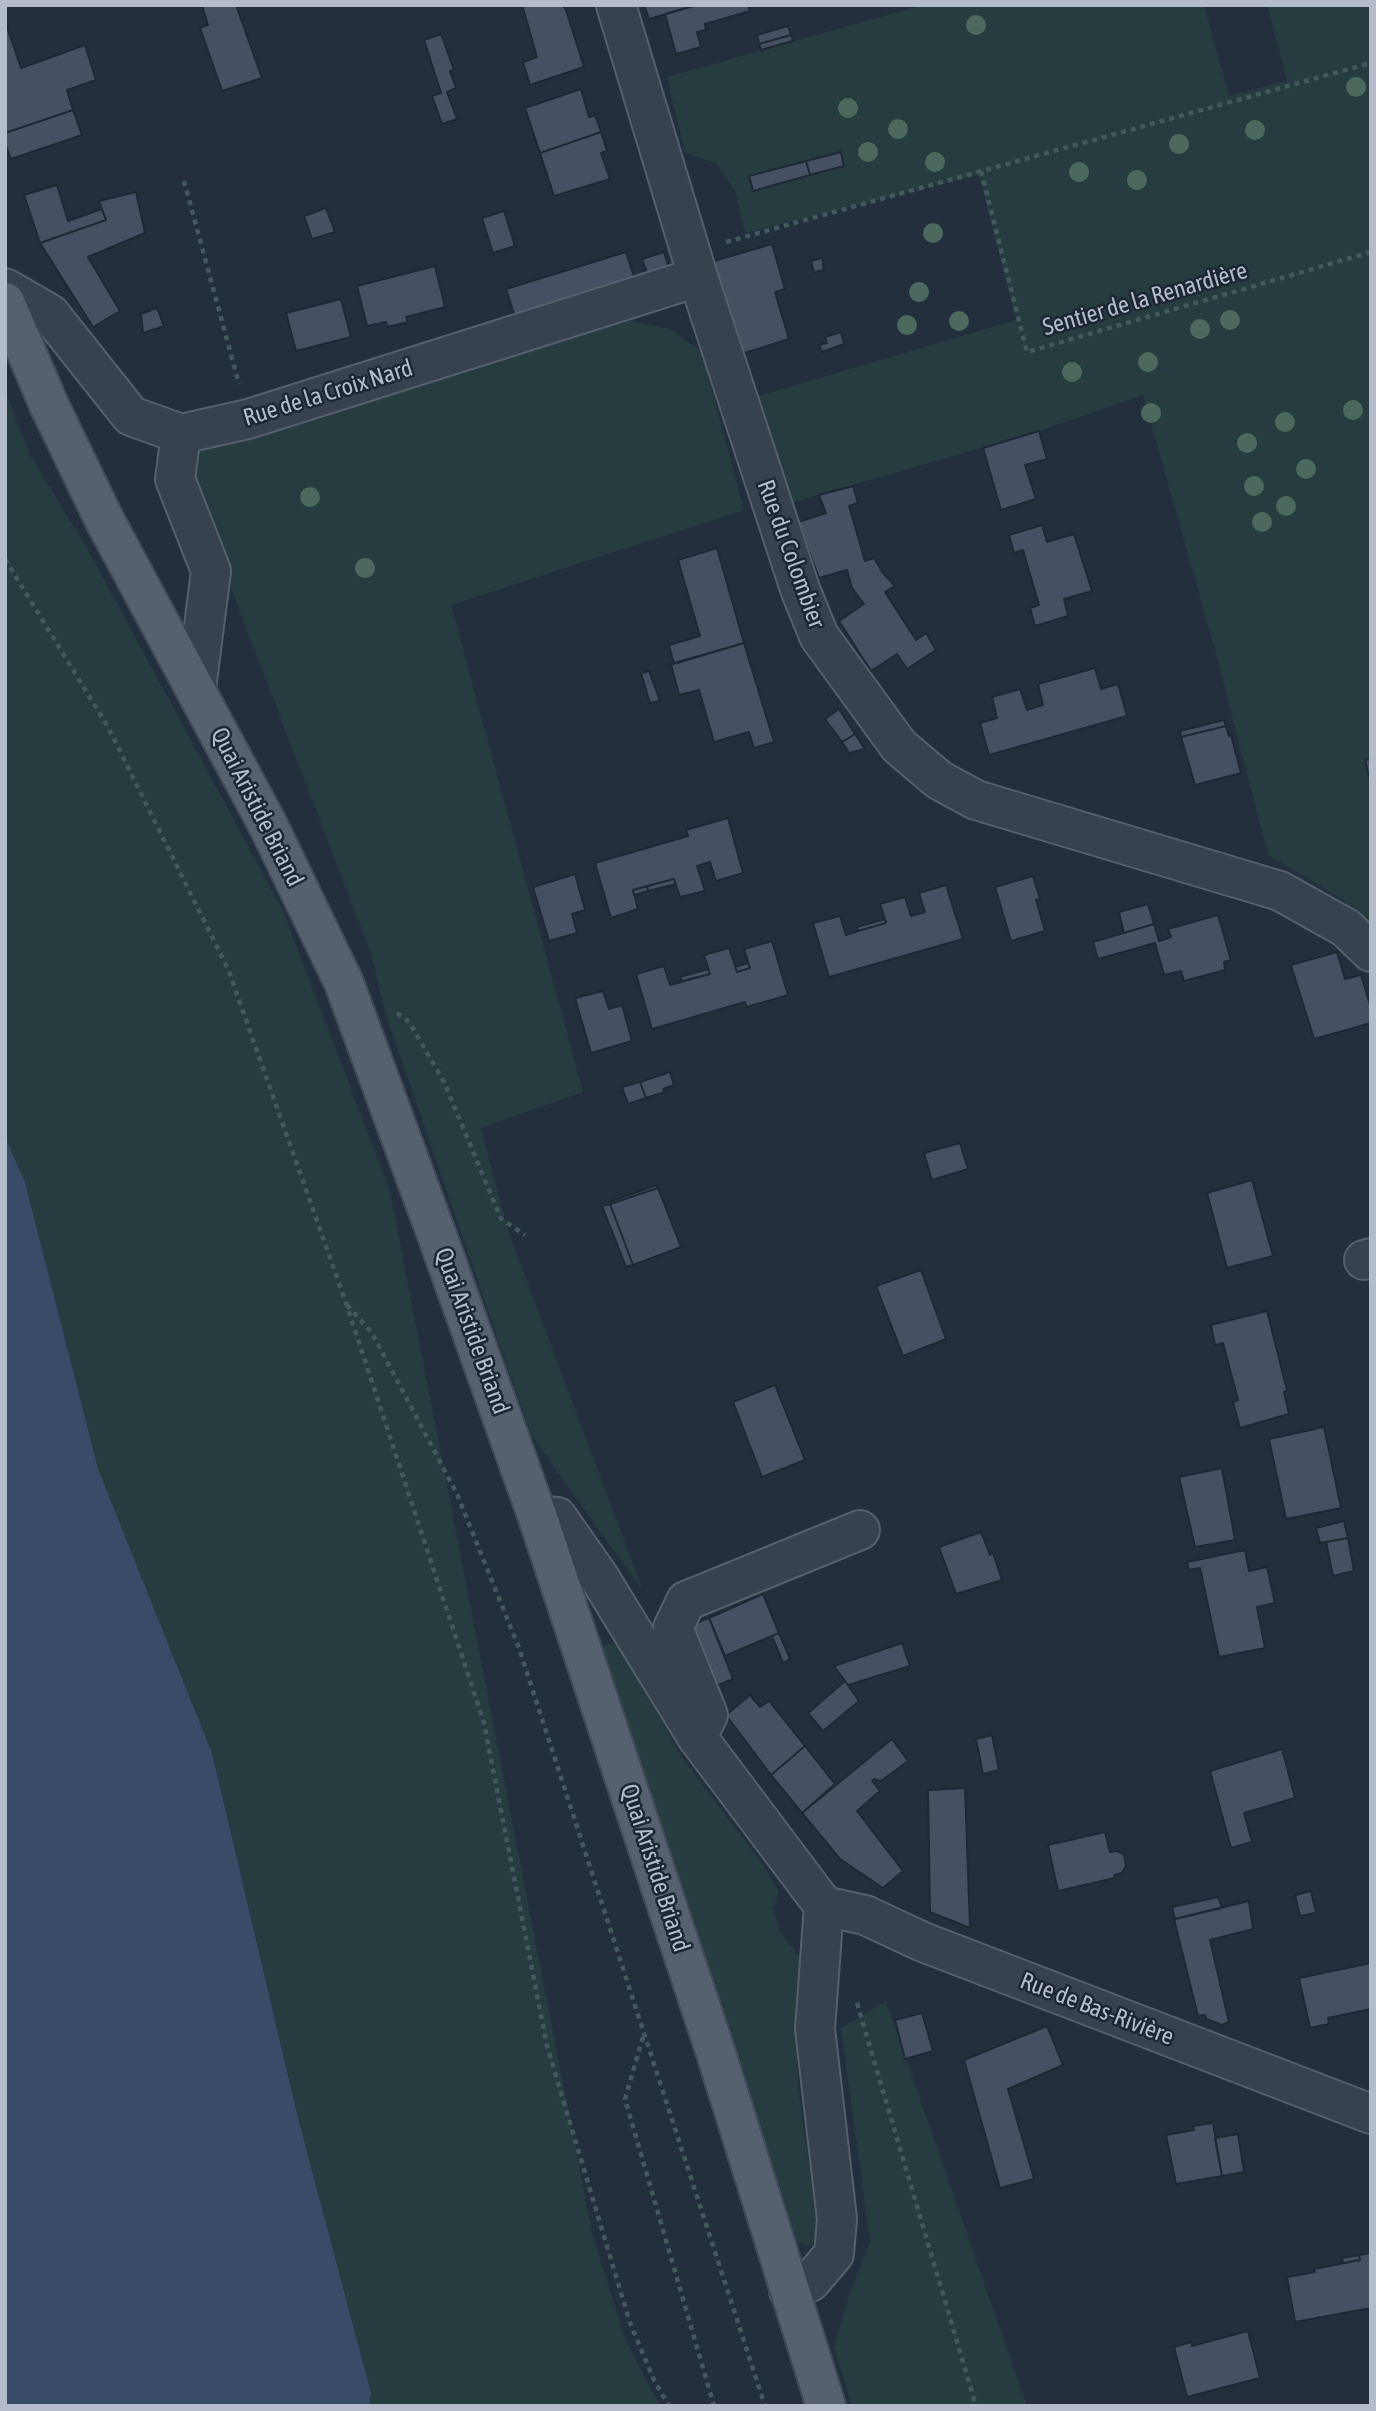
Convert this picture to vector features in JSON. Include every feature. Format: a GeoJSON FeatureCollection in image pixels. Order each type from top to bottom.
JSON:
{"type":"FeatureCollection","features":[{"type":"Feature","properties":{"kind":"main road","name":"Quai Aristide Briand"},"geometry":{"type":"LineString","coordinates":[[5,302],[49,405],[104,519],[269,827],[344,983],[537,1515],[714,2047],[826,2406]]}},
{"type":"Feature","properties":{"kind":"street","name":"Rue du Colombier"},"geometry":{"type":"LineString","coordinates":[[616,5],[695,264],[800,589],[819,636],[899,746],[939,780],[976,800],[1280,891],[1346,928],[1371,951]]}},
{"type":"Feature","properties":{"kind":"street","name":"Rue de la Croix Nard"},"geometry":{"type":"LineString","coordinates":[[181,434],[248,419],[695,264]]}},
{"type":"Feature","properties":{"kind":"street"},"geometry":{"type":"LineString","coordinates":[[5,288],[50,313],[131,416],[181,434],[175,478],[211,570],[196,689]]}},
{"type":"Feature","properties":{"kind":"street"},"geometry":{"type":"LineString","coordinates":[[537,1515],[558,1517],[599,1577],[697,1737],[824,1906],[816,2029],[836,2219],[834,2254],[810,2282],[789,2291]]}},
{"type":"Feature","properties":{"kind":"street"},"geometry":{"type":"LineString","coordinates":[[697,1737],[708,1716],[673,1628],[686,1601],[860,1530]]}},
{"type":"Feature","properties":{"kind":"street","name":"Rue de Bas-Rivière"},"geometry":{"type":"LineString","coordinates":[[824,1906],[865,1914],[923,1942],[1371,2114]]}},
{"type":"Feature","properties":{"kind":"path"},"geometry":{"type":"LineString","coordinates":[[695,264],[981,172],[1371,63]]}},
{"type":"Feature","properties":{"kind":"path","name":"Sentier de la Renardière"},"geometry":{"type":"LineString","coordinates":[[981,172],[1027,352],[1371,252]]}},
{"type":"Feature","properties":{"kind":"path"},"geometry":{"type":"LineString","coordinates":[[184,181],[248,419]]}},
{"type":"Feature","properties":{"kind":"path"},"geometry":{"type":"LineString","coordinates":[[5,559],[108,727],[228,969],[346,1303],[484,1723],[547,2046],[630,2323],[654,2380],[669,2406]]}},
{"type":"Feature","properties":{"kind":"path"},"geometry":{"type":"LineString","coordinates":[[390,1006],[409,1022],[444,1082],[501,1219],[525,1235]]}},
{"type":"Feature","properties":{"kind":"path"},"geometry":{"type":"LineString","coordinates":[[346,1303],[372,1333],[463,1507],[519,1648],[765,2406]]}},
{"type":"Feature","properties":{"kind":"path"},"geometry":{"type":"LineString","coordinates":[[853,1990],[976,2406]]}},
{"type":"Feature","properties":{"kind":"path"},"geometry":{"type":"LineString","coordinates":[[644,2035],[625,2099],[714,2406]]}},
{"type":"Feature","properties":{"kind":"green space"},"geometry":{"type":"Polygon","coordinates":[[[923,5],[1204,5],[1229,96],[1287,81],[1267,5],[1371,5],[1371,759],[1365,760],[1371,785],[1371,926],[1361,921],[1359,913],[1334,894],[1268,855],[1217,657],[1143,395],[1039,431],[791,503],[752,398],[1016,320],[979,175],[745,233],[736,193],[716,163],[685,153],[667,77],[923,5]],[[840,152],[750,176],[753,191],[844,166],[840,152]]]}},
{"type":"Feature","properties":{"kind":"green space"},"geometry":{"type":"Polygon","coordinates":[[[628,320],[670,329],[702,352],[744,510],[451,605],[583,1092],[481,1128],[508,1231],[643,1591],[531,1435],[385,1012],[371,954],[188,476],[199,441],[579,324],[628,320]]]}},
{"type":"Feature","properties":{"kind":"green space"},"geometry":{"type":"Polygon","coordinates":[[[5,391],[30,455],[87,548],[283,911],[390,1191],[592,2233],[626,2342],[660,2406],[369,2406],[371,2393],[298,2118],[212,1753],[98,1469],[25,1182],[5,1137],[5,391]]]}},
{"type":"Feature","properties":{"kind":"green space"},"geometry":{"type":"Polygon","coordinates":[[[617,1642],[681,1756],[761,1862],[779,1892],[773,1907],[779,1930],[799,1956],[796,2026],[798,2087],[817,2225],[812,2246],[792,2241],[696,1926],[601,1647],[617,1642]]]}},
{"type":"Feature","properties":{"kind":"green space"},"geometry":{"type":"Polygon","coordinates":[[[886,2001],[1027,2406],[852,2406],[834,2348],[848,2298],[870,2241],[841,2028],[886,2001]]]}},
{"type":"Feature","properties":{"kind":"water"},"geometry":{"type":"Polygon","coordinates":[[[5,1137],[25,1182],[98,1469],[212,1753],[298,2118],[371,2393],[369,2406],[5,2406],[5,1137]]]}},
{"type":"Feature","properties":{"kind":"building"},"geometry":{"type":"Polygon","coordinates":[[[236,5],[262,78],[222,91],[200,28],[208,25],[202,6],[236,5]]]}},
{"type":"Feature","properties":{"kind":"building"},"geometry":{"type":"Polygon","coordinates":[[[522,5],[562,5],[584,67],[530,85],[523,62],[537,57],[522,5]]]}},
{"type":"Feature","properties":{"kind":"building"},"geometry":{"type":"Polygon","coordinates":[[[644,5],[697,5],[649,19],[644,5]]]}},
{"type":"Feature","properties":{"kind":"building"},"geometry":{"type":"Polygon","coordinates":[[[697,5],[748,5],[750,11],[705,24],[706,30],[697,32],[701,47],[676,54],[665,14],[697,5]]]}},
{"type":"Feature","properties":{"kind":"building"},"geometry":{"type":"Polygon","coordinates":[[[5,21],[21,68],[85,45],[96,80],[67,90],[73,110],[5,133],[5,21]]]}},
{"type":"Feature","properties":{"kind":"building"},"geometry":{"type":"Polygon","coordinates":[[[788,26],[791,35],[759,44],[757,35],[788,26]]]}},
{"type":"Feature","properties":{"kind":"building"},"geometry":{"type":"Polygon","coordinates":[[[441,34],[454,70],[450,71],[456,88],[447,92],[457,119],[442,124],[432,96],[441,93],[424,40],[441,34]]]}},
{"type":"Feature","properties":{"kind":"building"},"geometry":{"type":"Polygon","coordinates":[[[791,35],[793,41],[761,50],[759,44],[791,35]]]}},
{"type":"Feature","properties":{"kind":"building"},"geometry":{"type":"Polygon","coordinates":[[[581,89],[589,117],[595,115],[601,132],[540,153],[525,108],[581,89]]]}},
{"type":"Feature","properties":{"kind":"building"},"geometry":{"type":"Polygon","coordinates":[[[73,110],[82,135],[11,159],[5,144],[5,133],[73,110]]]}},
{"type":"Feature","properties":{"kind":"building"},"geometry":{"type":"Polygon","coordinates":[[[601,132],[607,151],[601,153],[610,179],[554,196],[540,153],[601,132]]]}},
{"type":"Feature","properties":{"kind":"building"},"geometry":{"type":"Polygon","coordinates":[[[841,152],[844,166],[810,175],[806,161],[841,152]]]}},
{"type":"Feature","properties":{"kind":"building"},"geometry":{"type":"Polygon","coordinates":[[[806,161],[810,175],[753,191],[749,176],[806,161]]]}},
{"type":"Feature","properties":{"kind":"building"},"geometry":{"type":"Polygon","coordinates":[[[57,185],[68,221],[102,209],[106,220],[40,243],[24,195],[57,185]]]}},
{"type":"Feature","properties":{"kind":"building"},"geometry":{"type":"Polygon","coordinates":[[[136,192],[145,233],[88,257],[120,311],[93,327],[40,243],[106,220],[99,201],[136,192]]]}},
{"type":"Feature","properties":{"kind":"building"},"geometry":{"type":"Polygon","coordinates":[[[326,208],[335,232],[312,239],[304,216],[326,208]]]}},
{"type":"Feature","properties":{"kind":"building"},"geometry":{"type":"Polygon","coordinates":[[[504,211],[515,246],[493,253],[482,218],[504,211]]]}},
{"type":"Feature","properties":{"kind":"building"},"geometry":{"type":"Polygon","coordinates":[[[772,244],[785,289],[775,292],[789,339],[738,355],[714,261],[772,244]]]}},
{"type":"Feature","properties":{"kind":"building"},"geometry":{"type":"Polygon","coordinates":[[[626,252],[636,283],[516,320],[506,289],[626,252]]]}},
{"type":"Feature","properties":{"kind":"building"},"geometry":{"type":"Polygon","coordinates":[[[664,252],[670,272],[649,278],[642,259],[664,252]]]}},
{"type":"Feature","properties":{"kind":"building"},"geometry":{"type":"Polygon","coordinates":[[[822,258],[824,270],[814,272],[811,261],[822,258]]]}},
{"type":"Feature","properties":{"kind":"building"},"geometry":{"type":"Polygon","coordinates":[[[435,266],[445,307],[406,317],[408,322],[387,327],[386,322],[367,326],[357,286],[435,266]]]}},
{"type":"Feature","properties":{"kind":"building"},"geometry":{"type":"Polygon","coordinates":[[[341,299],[351,337],[296,351],[286,313],[341,299]]]}},
{"type":"Feature","properties":{"kind":"building"},"geometry":{"type":"Polygon","coordinates":[[[157,308],[164,326],[143,333],[141,314],[157,308]]]}},
{"type":"Feature","properties":{"kind":"building"},"geometry":{"type":"Polygon","coordinates":[[[841,332],[844,344],[822,352],[819,345],[827,343],[825,337],[841,332]]]}},
{"type":"Feature","properties":{"kind":"building"},"geometry":{"type":"Polygon","coordinates":[[[1039,431],[1047,459],[1025,465],[1036,499],[1001,510],[983,448],[1039,431]]]}},
{"type":"Feature","properties":{"kind":"building"},"geometry":{"type":"Polygon","coordinates":[[[853,486],[858,503],[849,506],[865,561],[874,558],[895,586],[885,592],[916,640],[926,633],[936,650],[907,669],[897,654],[871,671],[839,621],[864,604],[852,588],[847,570],[819,578],[798,522],[826,513],[819,495],[853,486]]]}},
{"type":"Feature","properties":{"kind":"building"},"geometry":{"type":"Polygon","coordinates":[[[1042,525],[1047,542],[1074,534],[1092,591],[1064,599],[1068,616],[1035,626],[1030,608],[1039,605],[1023,550],[1014,553],[1009,535],[1042,525]]]}},
{"type":"Feature","properties":{"kind":"building"},"geometry":{"type":"Polygon","coordinates":[[[717,548],[744,643],[674,664],[669,645],[700,636],[678,560],[717,548]]]}},
{"type":"Feature","properties":{"kind":"building"},"geometry":{"type":"Polygon","coordinates":[[[744,643],[774,742],[754,748],[749,732],[714,742],[699,690],[679,695],[671,664],[744,643]]]}},
{"type":"Feature","properties":{"kind":"building"},"geometry":{"type":"Polygon","coordinates":[[[1095,668],[1101,689],[1118,684],[1127,716],[989,755],[980,723],[997,718],[992,697],[1020,689],[1027,710],[1043,705],[1038,684],[1095,668]]]}},
{"type":"Feature","properties":{"kind":"building"},"geometry":{"type":"Polygon","coordinates":[[[649,671],[660,701],[650,703],[641,673],[649,671]]]}},
{"type":"Feature","properties":{"kind":"building"},"geometry":{"type":"Polygon","coordinates":[[[839,709],[855,734],[842,742],[825,719],[839,709]]]}},
{"type":"Feature","properties":{"kind":"building"},"geometry":{"type":"Polygon","coordinates":[[[1224,720],[1226,726],[1181,737],[1180,731],[1224,720]]]}},
{"type":"Feature","properties":{"kind":"building"},"geometry":{"type":"Polygon","coordinates":[[[1226,726],[1241,773],[1195,785],[1181,737],[1226,726]]]}},
{"type":"Feature","properties":{"kind":"building"},"geometry":{"type":"Polygon","coordinates":[[[855,734],[865,749],[849,753],[842,742],[855,734]]]}},
{"type":"Feature","properties":{"kind":"building"},"geometry":{"type":"Polygon","coordinates":[[[1371,759],[1371,785],[1365,760],[1371,759]]]}},
{"type":"Feature","properties":{"kind":"building"},"geometry":{"type":"Polygon","coordinates":[[[728,818],[743,873],[716,881],[710,862],[697,866],[705,891],[680,897],[674,879],[633,890],[638,909],[611,918],[595,863],[688,836],[686,830],[728,818]]]}},
{"type":"Feature","properties":{"kind":"building"},"geometry":{"type":"Polygon","coordinates":[[[575,874],[585,910],[572,914],[577,933],[549,941],[533,887],[575,874]]]}},
{"type":"Feature","properties":{"kind":"building"},"geometry":{"type":"Polygon","coordinates":[[[1033,876],[1040,899],[1036,900],[1045,931],[1011,941],[995,887],[1033,876]]]}},
{"type":"Feature","properties":{"kind":"building"},"geometry":{"type":"Polygon","coordinates":[[[674,879],[676,884],[648,891],[647,886],[674,879]]]}},
{"type":"Feature","properties":{"kind":"building"},"geometry":{"type":"Polygon","coordinates":[[[946,885],[963,939],[829,977],[813,923],[840,916],[846,935],[886,923],[880,904],[905,897],[911,916],[925,912],[919,893],[946,885]]]}},
{"type":"Feature","properties":{"kind":"building"},"geometry":{"type":"Polygon","coordinates":[[[647,886],[648,891],[634,895],[633,890],[647,886]]]}},
{"type":"Feature","properties":{"kind":"building"},"geometry":{"type":"Polygon","coordinates":[[[1148,904],[1154,924],[1124,933],[1119,912],[1148,904]]]}},
{"type":"Feature","properties":{"kind":"building"},"geometry":{"type":"Polygon","coordinates":[[[1218,915],[1231,960],[1224,962],[1225,970],[1184,981],[1181,971],[1164,975],[1155,943],[1098,959],[1093,942],[1154,924],[1159,941],[1171,937],[1168,929],[1218,915]]]}},
{"type":"Feature","properties":{"kind":"building"},"geometry":{"type":"Polygon","coordinates":[[[885,919],[886,923],[858,931],[857,927],[885,919]]]}},
{"type":"Feature","properties":{"kind":"building"},"geometry":{"type":"Polygon","coordinates":[[[772,941],[788,995],[747,1007],[745,1002],[652,1029],[636,974],[664,966],[670,985],[710,974],[704,955],[729,948],[737,972],[750,968],[744,949],[772,941]]]}},
{"type":"Feature","properties":{"kind":"building"},"geometry":{"type":"Polygon","coordinates":[[[1337,952],[1345,979],[1361,975],[1371,1008],[1371,1023],[1314,1039],[1291,965],[1337,952]]]}},
{"type":"Feature","properties":{"kind":"building"},"geometry":{"type":"Polygon","coordinates":[[[748,963],[750,968],[737,972],[735,967],[748,963]]]}},
{"type":"Feature","properties":{"kind":"building"},"geometry":{"type":"Polygon","coordinates":[[[708,969],[710,974],[682,981],[680,977],[708,969]]]}},
{"type":"Feature","properties":{"kind":"building"},"geometry":{"type":"Polygon","coordinates":[[[603,991],[609,1009],[622,1005],[632,1041],[591,1053],[575,998],[603,991]]]}},
{"type":"Feature","properties":{"kind":"building"},"geometry":{"type":"Polygon","coordinates":[[[670,1072],[674,1085],[663,1089],[665,1092],[646,1098],[640,1082],[670,1072]]]}},
{"type":"Feature","properties":{"kind":"building"},"geometry":{"type":"Polygon","coordinates":[[[640,1082],[646,1098],[628,1104],[622,1087],[640,1082]]]}},
{"type":"Feature","properties":{"kind":"building"},"geometry":{"type":"Polygon","coordinates":[[[960,1143],[968,1169],[932,1180],[924,1153],[960,1143]]]}},
{"type":"Feature","properties":{"kind":"building"},"geometry":{"type":"Polygon","coordinates":[[[1252,1180],[1273,1256],[1227,1268],[1207,1193],[1252,1180]]]}},
{"type":"Feature","properties":{"kind":"building"},"geometry":{"type":"Polygon","coordinates":[[[657,1185],[658,1188],[610,1204],[609,1202],[657,1185]]]}},
{"type":"Feature","properties":{"kind":"building"},"geometry":{"type":"Polygon","coordinates":[[[658,1188],[681,1247],[633,1265],[610,1204],[658,1188]]]}},
{"type":"Feature","properties":{"kind":"building"},"geometry":{"type":"Polygon","coordinates":[[[610,1204],[633,1265],[626,1267],[602,1206],[610,1204]]]}},
{"type":"Feature","properties":{"kind":"building"},"geometry":{"type":"Polygon","coordinates":[[[921,1270],[946,1339],[903,1356],[876,1286],[921,1270]]]}},
{"type":"Feature","properties":{"kind":"building"},"geometry":{"type":"Polygon","coordinates":[[[1267,1311],[1287,1390],[1284,1392],[1289,1414],[1240,1428],[1233,1402],[1238,1400],[1223,1343],[1215,1345],[1211,1325],[1267,1311]]]}},
{"type":"Feature","properties":{"kind":"building"},"geometry":{"type":"Polygon","coordinates":[[[775,1385],[805,1460],[762,1477],[733,1402],[775,1385]]]}},
{"type":"Feature","properties":{"kind":"building"},"geometry":{"type":"Polygon","coordinates":[[[1324,1427],[1341,1508],[1286,1519],[1269,1439],[1324,1427]]]}},
{"type":"Feature","properties":{"kind":"building"},"geometry":{"type":"Polygon","coordinates":[[[1222,1468],[1235,1540],[1195,1547],[1179,1477],[1222,1468]]]}},
{"type":"Feature","properties":{"kind":"building"},"geometry":{"type":"Polygon","coordinates":[[[1344,1521],[1348,1538],[1320,1543],[1316,1528],[1344,1521]]]}},
{"type":"Feature","properties":{"kind":"building"},"geometry":{"type":"Polygon","coordinates":[[[981,1532],[990,1555],[993,1553],[1002,1580],[956,1594],[939,1547],[981,1532]]]}},
{"type":"Feature","properties":{"kind":"building"},"geometry":{"type":"Polygon","coordinates":[[[1348,1538],[1354,1571],[1333,1576],[1326,1542],[1348,1538]]]}},
{"type":"Feature","properties":{"kind":"building"},"geometry":{"type":"Polygon","coordinates":[[[1245,1550],[1249,1571],[1267,1567],[1275,1603],[1257,1607],[1265,1648],[1219,1657],[1200,1568],[1189,1570],[1187,1562],[1245,1550]]]}},
{"type":"Feature","properties":{"kind":"building"},"geometry":{"type":"Polygon","coordinates":[[[763,1594],[779,1633],[725,1656],[709,1618],[763,1594]]]}},
{"type":"Feature","properties":{"kind":"building"},"geometry":{"type":"Polygon","coordinates":[[[709,1618],[733,1679],[711,1688],[679,1630],[709,1618]]]}},
{"type":"Feature","properties":{"kind":"building"},"geometry":{"type":"Polygon","coordinates":[[[779,1633],[790,1659],[783,1663],[772,1636],[779,1633]]]}},
{"type":"Feature","properties":{"kind":"building"},"geometry":{"type":"Polygon","coordinates":[[[902,1643],[910,1666],[848,1685],[834,1666],[902,1643]]]}},
{"type":"Feature","properties":{"kind":"building"},"geometry":{"type":"Polygon","coordinates":[[[845,1681],[859,1701],[823,1731],[808,1713],[845,1681]]]}},
{"type":"Feature","properties":{"kind":"building"},"geometry":{"type":"Polygon","coordinates":[[[750,1695],[760,1707],[769,1701],[805,1746],[771,1775],[726,1715],[750,1695]]]}},
{"type":"Feature","properties":{"kind":"building"},"geometry":{"type":"Polygon","coordinates":[[[992,1735],[999,1770],[983,1774],[976,1739],[992,1735]]]}},
{"type":"Feature","properties":{"kind":"building"},"geometry":{"type":"Polygon","coordinates":[[[892,1739],[908,1761],[881,1781],[874,1779],[872,1781],[880,1791],[857,1811],[903,1871],[883,1888],[840,1859],[802,1813],[892,1739]]]}},
{"type":"Feature","properties":{"kind":"building"},"geometry":{"type":"Polygon","coordinates":[[[805,1746],[835,1784],[802,1813],[771,1775],[805,1746]]]}},
{"type":"Feature","properties":{"kind":"building"},"geometry":{"type":"Polygon","coordinates":[[[1282,1749],[1295,1798],[1244,1813],[1252,1842],[1231,1848],[1210,1771],[1282,1749]]]}},
{"type":"Feature","properties":{"kind":"building"},"geometry":{"type":"Polygon","coordinates":[[[965,1788],[970,1928],[930,1912],[928,1790],[965,1788]]]}},
{"type":"Feature","properties":{"kind":"building"},"geometry":{"type":"Polygon","coordinates":[[[1105,1832],[1110,1852],[1117,1851],[1124,1855],[1126,1866],[1122,1873],[1114,1875],[1115,1878],[1058,1891],[1048,1845],[1105,1832]]]}},
{"type":"Feature","properties":{"kind":"building"},"geometry":{"type":"Polygon","coordinates":[[[1311,1891],[1316,1913],[1300,1916],[1295,1895],[1311,1891]]]}},
{"type":"Feature","properties":{"kind":"building"},"geometry":{"type":"Polygon","coordinates":[[[1218,1897],[1222,1908],[1175,1919],[1172,1907],[1218,1897]]]}},
{"type":"Feature","properties":{"kind":"building"},"geometry":{"type":"Polygon","coordinates":[[[1249,1901],[1253,1929],[1210,1940],[1229,2022],[1222,2025],[1206,2019],[1205,2015],[1198,2016],[1174,1919],[1249,1901]]]}},
{"type":"Feature","properties":{"kind":"building"},"geometry":{"type":"Polygon","coordinates":[[[1371,1963],[1371,2009],[1328,2018],[1329,2024],[1310,2028],[1299,1978],[1371,1963]]]}},
{"type":"Feature","properties":{"kind":"building"},"geometry":{"type":"Polygon","coordinates":[[[922,2013],[933,2051],[905,2059],[895,2020],[922,2013]]]}},
{"type":"Feature","properties":{"kind":"building"},"geometry":{"type":"Polygon","coordinates":[[[1047,2026],[1063,2065],[1008,2089],[1034,2179],[1000,2188],[964,2060],[1047,2026]]]}},
{"type":"Feature","properties":{"kind":"building"},"geometry":{"type":"Polygon","coordinates":[[[1213,2123],[1222,2176],[1176,2184],[1166,2135],[1213,2123]]]}},
{"type":"Feature","properties":{"kind":"building"},"geometry":{"type":"Polygon","coordinates":[[[1238,2134],[1244,2172],[1222,2176],[1215,2138],[1238,2134]]]}},
{"type":"Feature","properties":{"kind":"building"},"geometry":{"type":"Polygon","coordinates":[[[1371,2253],[1371,2308],[1295,2322],[1287,2277],[1360,2260],[1359,2255],[1371,2253]]]}},
{"type":"Feature","properties":{"kind":"building"},"geometry":{"type":"Polygon","coordinates":[[[1359,2255],[1360,2260],[1343,2263],[1342,2258],[1359,2255]]]}},
{"type":"Feature","properties":{"kind":"building"},"geometry":{"type":"Polygon","coordinates":[[[1248,2331],[1260,2378],[1187,2397],[1174,2347],[1191,2342],[1192,2346],[1248,2331]]]}}]}
